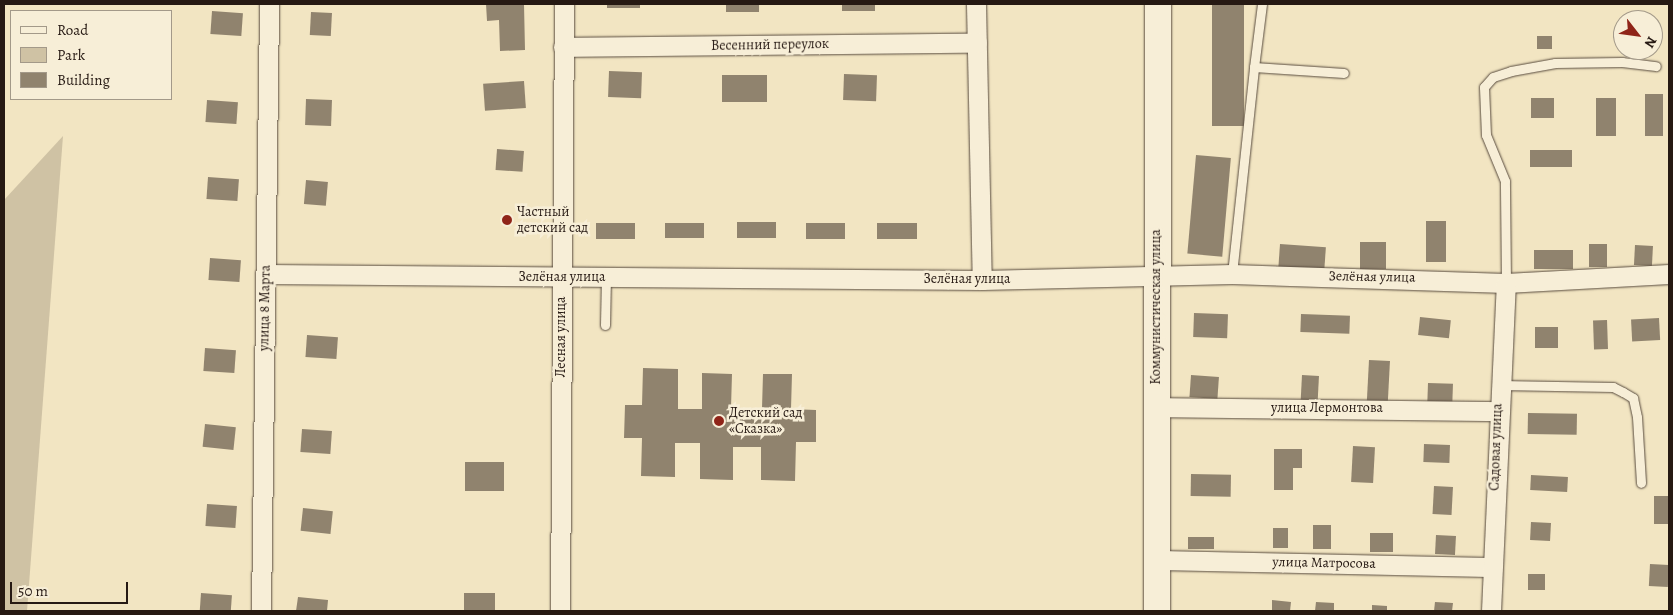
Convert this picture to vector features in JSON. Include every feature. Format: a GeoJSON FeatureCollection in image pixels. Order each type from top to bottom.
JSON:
{"type":"FeatureCollection","features":[{"type":"Feature","properties":{"kind":"street","name":"улица 8 Марта"},"geometry":{"type":"LineString","coordinates":[[260,611],[269,4]]}},
{"type":"Feature","properties":{"kind":"street","name":"Лесная улица"},"geometry":{"type":"LineString","coordinates":[[560,611],[564,4]]}},
{"type":"Feature","properties":{"kind":"street"},"geometry":{"type":"LineString","coordinates":[[976,4],[982,280]]}},
{"type":"Feature","properties":{"kind":"street","name":"Коммунистическая улица"},"geometry":{"type":"LineString","coordinates":[[1157,611],[1155,275],[1158,4]]}},
{"type":"Feature","properties":{"kind":"street","name":"Весенний переулок"},"geometry":{"type":"LineString","coordinates":[[563,47],[977,43]]}},
{"type":"Feature","properties":{"kind":"street","name":"Зелёная улица"},"geometry":{"type":"LineString","coordinates":[[265,274],[982,280],[1232,274],[1506,283],[1669,274]]}},
{"type":"Feature","properties":{"kind":"street","name":"Садовая улица"},"geometry":{"type":"LineString","coordinates":[[1491,611],[1498,385],[1506,283]]}},
{"type":"Feature","properties":{"kind":"street","name":"улица Лермонтова"},"geometry":{"type":"LineString","coordinates":[[1156,407],[1497,411]]}},
{"type":"Feature","properties":{"kind":"street","name":"улица Матросова"},"geometry":{"type":"LineString","coordinates":[[1157,560],[1491,567]]}},
{"type":"Feature","properties":{"kind":"lane"},"geometry":{"type":"LineString","coordinates":[[1232,274],[1262,4]]}},
{"type":"Feature","properties":{"kind":"lane"},"geometry":{"type":"LineString","coordinates":[[1506,283],[1505,181],[1486,135],[1484,87],[1493,77],[1511,71],[1556,63],[1622,62],[1656,66]]}},
{"type":"Feature","properties":{"kind":"lane"},"geometry":{"type":"LineString","coordinates":[[1254,67],[1344,72]]}},
{"type":"Feature","properties":{"kind":"lane"},"geometry":{"type":"LineString","coordinates":[[605,325],[606,277]]}},
{"type":"Feature","properties":{"kind":"lane"},"geometry":{"type":"LineString","coordinates":[[1498,385],[1613,387],[1633,398],[1641,482]]}},
{"type":"Feature","properties":{"kind":"green space"},"geometry":{"type":"Polygon","coordinates":[[[63,136],[27,611],[4,611],[4,200],[63,136]]]}},
{"type":"Feature","properties":{"kind":"building"},"geometry":{"type":"Polygon","coordinates":[[[486,4],[524,4],[525,50],[500,51],[499,20],[487,21],[486,4]]]}},
{"type":"Feature","properties":{"kind":"building"},"geometry":{"type":"Polygon","coordinates":[[[607,4],[640,4],[640,8],[607,8],[607,4]]]}},
{"type":"Feature","properties":{"kind":"building"},"geometry":{"type":"Polygon","coordinates":[[[726,4],[759,4],[759,12],[726,12],[726,4]]]}},
{"type":"Feature","properties":{"kind":"building"},"geometry":{"type":"Polygon","coordinates":[[[842,4],[875,4],[875,11],[842,11],[842,4]]]}},
{"type":"Feature","properties":{"kind":"building"},"geometry":{"type":"Polygon","coordinates":[[[1212,4],[1244,4],[1244,126],[1212,126],[1212,4]]]}},
{"type":"Feature","properties":{"kind":"building"},"geometry":{"type":"Polygon","coordinates":[[[212,11],[243,13],[241,36],[210,34],[212,11]]]}},
{"type":"Feature","properties":{"kind":"building"},"geometry":{"type":"Polygon","coordinates":[[[311,12],[332,13],[331,36],[310,35],[311,12]]]}},
{"type":"Feature","properties":{"kind":"building"},"geometry":{"type":"Polygon","coordinates":[[[1537,36],[1552,36],[1552,49],[1537,49],[1537,36]]]}},
{"type":"Feature","properties":{"kind":"building"},"geometry":{"type":"Polygon","coordinates":[[[609,71],[642,72],[641,98],[608,97],[609,71]]]}},
{"type":"Feature","properties":{"kind":"building"},"geometry":{"type":"Polygon","coordinates":[[[844,74],[877,75],[876,101],[843,100],[844,74]]]}},
{"type":"Feature","properties":{"kind":"building"},"geometry":{"type":"Polygon","coordinates":[[[722,75],[767,75],[767,102],[722,102],[722,75]]]}},
{"type":"Feature","properties":{"kind":"building"},"geometry":{"type":"Polygon","coordinates":[[[524,81],[526,108],[485,111],[483,84],[524,81]]]}},
{"type":"Feature","properties":{"kind":"building"},"geometry":{"type":"Polygon","coordinates":[[[1645,94],[1663,94],[1663,136],[1645,136],[1645,94]]]}},
{"type":"Feature","properties":{"kind":"building"},"geometry":{"type":"Polygon","coordinates":[[[1531,98],[1554,98],[1554,118],[1531,118],[1531,98]]]}},
{"type":"Feature","properties":{"kind":"building"},"geometry":{"type":"Polygon","coordinates":[[[1596,98],[1616,98],[1616,136],[1596,136],[1596,98]]]}},
{"type":"Feature","properties":{"kind":"building"},"geometry":{"type":"Polygon","coordinates":[[[306,99],[332,100],[331,126],[305,125],[306,99]]]}},
{"type":"Feature","properties":{"kind":"building"},"geometry":{"type":"Polygon","coordinates":[[[207,100],[238,102],[236,124],[205,122],[207,100]]]}},
{"type":"Feature","properties":{"kind":"building"},"geometry":{"type":"Polygon","coordinates":[[[497,149],[524,151],[522,172],[496,170],[497,149]]]}},
{"type":"Feature","properties":{"kind":"building"},"geometry":{"type":"Polygon","coordinates":[[[1530,150],[1572,150],[1572,167],[1530,167],[1530,150]]]}},
{"type":"Feature","properties":{"kind":"building"},"geometry":{"type":"Polygon","coordinates":[[[1196,155],[1231,158],[1222,257],[1187,254],[1196,155]]]}},
{"type":"Feature","properties":{"kind":"building"},"geometry":{"type":"Polygon","coordinates":[[[208,177],[239,179],[237,201],[206,199],[208,177]]]}},
{"type":"Feature","properties":{"kind":"building"},"geometry":{"type":"Polygon","coordinates":[[[306,180],[328,182],[326,206],[304,204],[306,180]]]}},
{"type":"Feature","properties":{"kind":"building"},"geometry":{"type":"Polygon","coordinates":[[[1426,221],[1446,221],[1446,262],[1426,262],[1426,221]]]}},
{"type":"Feature","properties":{"kind":"building"},"geometry":{"type":"Polygon","coordinates":[[[737,222],[776,222],[776,238],[737,238],[737,222]]]}},
{"type":"Feature","properties":{"kind":"building"},"geometry":{"type":"Polygon","coordinates":[[[596,223],[635,223],[635,239],[596,239],[596,223]]]}},
{"type":"Feature","properties":{"kind":"building"},"geometry":{"type":"Polygon","coordinates":[[[665,223],[704,223],[704,238],[665,238],[665,223]]]}},
{"type":"Feature","properties":{"kind":"building"},"geometry":{"type":"Polygon","coordinates":[[[806,223],[845,223],[845,239],[806,239],[806,223]]]}},
{"type":"Feature","properties":{"kind":"building"},"geometry":{"type":"Polygon","coordinates":[[[877,223],[917,223],[917,239],[877,239],[877,223]]]}},
{"type":"Feature","properties":{"kind":"building"},"geometry":{"type":"Polygon","coordinates":[[[1360,242],[1386,242],[1386,269],[1360,269],[1360,242]]]}},
{"type":"Feature","properties":{"kind":"building"},"geometry":{"type":"Polygon","coordinates":[[[1280,244],[1326,247],[1324,270],[1278,267],[1280,244]]]}},
{"type":"Feature","properties":{"kind":"building"},"geometry":{"type":"Polygon","coordinates":[[[1589,244],[1607,244],[1607,267],[1589,267],[1589,244]]]}},
{"type":"Feature","properties":{"kind":"building"},"geometry":{"type":"Polygon","coordinates":[[[1635,245],[1653,246],[1652,266],[1634,265],[1635,245]]]}},
{"type":"Feature","properties":{"kind":"building"},"geometry":{"type":"Polygon","coordinates":[[[1534,250],[1573,250],[1573,269],[1534,269],[1534,250]]]}},
{"type":"Feature","properties":{"kind":"building"},"geometry":{"type":"Polygon","coordinates":[[[210,258],[241,260],[239,282],[208,280],[210,258]]]}},
{"type":"Feature","properties":{"kind":"building"},"geometry":{"type":"Polygon","coordinates":[[[1194,313],[1228,314],[1227,338],[1193,337],[1194,313]]]}},
{"type":"Feature","properties":{"kind":"building"},"geometry":{"type":"Polygon","coordinates":[[[1301,314],[1350,316],[1349,334],[1300,332],[1301,314]]]}},
{"type":"Feature","properties":{"kind":"building"},"geometry":{"type":"Polygon","coordinates":[[[1420,317],[1451,320],[1449,338],[1418,335],[1420,317]]]}},
{"type":"Feature","properties":{"kind":"building"},"geometry":{"type":"Polygon","coordinates":[[[1659,318],[1660,340],[1632,341],[1631,319],[1659,318]]]}},
{"type":"Feature","properties":{"kind":"building"},"geometry":{"type":"Polygon","coordinates":[[[1593,320],[1607,320],[1608,349],[1594,349],[1593,320]]]}},
{"type":"Feature","properties":{"kind":"building"},"geometry":{"type":"Polygon","coordinates":[[[1535,327],[1558,327],[1558,348],[1535,348],[1535,327]]]}},
{"type":"Feature","properties":{"kind":"building"},"geometry":{"type":"Polygon","coordinates":[[[307,335],[338,337],[336,359],[305,357],[307,335]]]}},
{"type":"Feature","properties":{"kind":"building"},"geometry":{"type":"Polygon","coordinates":[[[205,348],[236,350],[234,373],[203,371],[205,348]]]}},
{"type":"Feature","properties":{"kind":"building"},"geometry":{"type":"Polygon","coordinates":[[[1369,360],[1390,361],[1388,405],[1367,404],[1369,360]]]}},
{"type":"Feature","properties":{"kind":"building"},"geometry":{"type":"Polygon","coordinates":[[[643,368],[678,369],[678,409],[702,409],[702,373],[732,374],[731,408],[762,408],[763,374],[792,374],[791,409],[816,410],[816,442],[796,442],[795,481],[761,480],[761,447],[733,447],[733,480],[700,479],[700,443],[675,443],[675,477],[641,476],[642,438],[624,438],[625,405],[642,405],[643,368]]]}},
{"type":"Feature","properties":{"kind":"building"},"geometry":{"type":"Polygon","coordinates":[[[1191,375],[1219,377],[1217,399],[1189,397],[1191,375]]]}},
{"type":"Feature","properties":{"kind":"building"},"geometry":{"type":"Polygon","coordinates":[[[1302,375],[1319,376],[1318,404],[1301,403],[1302,375]]]}},
{"type":"Feature","properties":{"kind":"building"},"geometry":{"type":"Polygon","coordinates":[[[1428,383],[1453,384],[1452,405],[1427,404],[1428,383]]]}},
{"type":"Feature","properties":{"kind":"building"},"geometry":{"type":"Polygon","coordinates":[[[1528,413],[1577,414],[1577,435],[1528,434],[1528,413]]]}},
{"type":"Feature","properties":{"kind":"building"},"geometry":{"type":"Polygon","coordinates":[[[205,424],[236,427],[233,450],[203,447],[205,424]]]}},
{"type":"Feature","properties":{"kind":"building"},"geometry":{"type":"Polygon","coordinates":[[[302,429],[332,431],[330,454],[300,452],[302,429]]]}},
{"type":"Feature","properties":{"kind":"building"},"geometry":{"type":"Polygon","coordinates":[[[1424,444],[1450,445],[1449,463],[1423,462],[1424,444]]]}},
{"type":"Feature","properties":{"kind":"building"},"geometry":{"type":"Polygon","coordinates":[[[1353,446],[1375,447],[1373,483],[1351,482],[1353,446]]]}},
{"type":"Feature","properties":{"kind":"building"},"geometry":{"type":"Polygon","coordinates":[[[1274,449],[1302,449],[1302,468],[1293,468],[1293,490],[1274,490],[1274,449]]]}},
{"type":"Feature","properties":{"kind":"building"},"geometry":{"type":"Polygon","coordinates":[[[465,462],[504,462],[504,491],[465,491],[465,462]]]}},
{"type":"Feature","properties":{"kind":"building"},"geometry":{"type":"Polygon","coordinates":[[[1191,474],[1231,475],[1231,497],[1191,496],[1191,474]]]}},
{"type":"Feature","properties":{"kind":"building"},"geometry":{"type":"Polygon","coordinates":[[[1531,475],[1568,477],[1567,492],[1530,490],[1531,475]]]}},
{"type":"Feature","properties":{"kind":"building"},"geometry":{"type":"Polygon","coordinates":[[[1434,486],[1453,487],[1452,515],[1433,514],[1434,486]]]}},
{"type":"Feature","properties":{"kind":"building"},"geometry":{"type":"Polygon","coordinates":[[[1654,496],[1669,496],[1669,524],[1654,524],[1654,496]]]}},
{"type":"Feature","properties":{"kind":"building"},"geometry":{"type":"Polygon","coordinates":[[[207,504],[237,506],[235,528],[205,526],[207,504]]]}},
{"type":"Feature","properties":{"kind":"building"},"geometry":{"type":"Polygon","coordinates":[[[303,508],[333,511],[330,534],[301,531],[303,508]]]}},
{"type":"Feature","properties":{"kind":"building"},"geometry":{"type":"Polygon","coordinates":[[[1531,522],[1551,523],[1550,541],[1530,540],[1531,522]]]}},
{"type":"Feature","properties":{"kind":"building"},"geometry":{"type":"Polygon","coordinates":[[[1313,525],[1331,525],[1331,549],[1313,549],[1313,525]]]}},
{"type":"Feature","properties":{"kind":"building"},"geometry":{"type":"Polygon","coordinates":[[[1273,528],[1288,528],[1288,548],[1273,548],[1273,528]]]}},
{"type":"Feature","properties":{"kind":"building"},"geometry":{"type":"Polygon","coordinates":[[[1370,533],[1393,533],[1393,552],[1370,552],[1370,533]]]}},
{"type":"Feature","properties":{"kind":"building"},"geometry":{"type":"Polygon","coordinates":[[[1436,535],[1456,536],[1455,555],[1435,554],[1436,535]]]}},
{"type":"Feature","properties":{"kind":"building"},"geometry":{"type":"Polygon","coordinates":[[[1188,537],[1214,537],[1214,549],[1188,549],[1188,537]]]}},
{"type":"Feature","properties":{"kind":"building"},"geometry":{"type":"Polygon","coordinates":[[[1650,564],[1669,565],[1668,587],[1649,586],[1650,564]]]}},
{"type":"Feature","properties":{"kind":"building"},"geometry":{"type":"Polygon","coordinates":[[[1528,574],[1545,574],[1545,590],[1528,590],[1528,574]]]}},
{"type":"Feature","properties":{"kind":"building"},"geometry":{"type":"Polygon","coordinates":[[[201,593],[232,595],[231,611],[200,611],[201,593]]]}},
{"type":"Feature","properties":{"kind":"building"},"geometry":{"type":"Polygon","coordinates":[[[464,593],[495,593],[495,611],[464,611],[464,593]]]}},
{"type":"Feature","properties":{"kind":"building"},"geometry":{"type":"Polygon","coordinates":[[[298,597],[328,600],[327,611],[296,611],[298,597]]]}},
{"type":"Feature","properties":{"kind":"building"},"geometry":{"type":"Polygon","coordinates":[[[1272,600],[1291,602],[1290,611],[1272,611],[1272,600]]]}},
{"type":"Feature","properties":{"kind":"building"},"geometry":{"type":"Polygon","coordinates":[[[1316,602],[1334,603],[1334,611],[1315,611],[1316,602]]]}},
{"type":"Feature","properties":{"kind":"building"},"geometry":{"type":"Polygon","coordinates":[[[1435,602],[1453,603],[1452,611],[1434,611],[1435,602]]]}},
{"type":"Feature","properties":{"kind":"building"},"geometry":{"type":"Polygon","coordinates":[[[1372,605],[1387,606],[1387,611],[1372,611],[1372,605]]]}},
{"type":"Feature","properties":{"kind":"place","name":"Частный детский сад"},"geometry":{"type":"Point","coordinates":[507,220]}},
{"type":"Feature","properties":{"kind":"place","name":"Детский сад «Сказка»"},"geometry":{"type":"Point","coordinates":[719,421]}}]}
